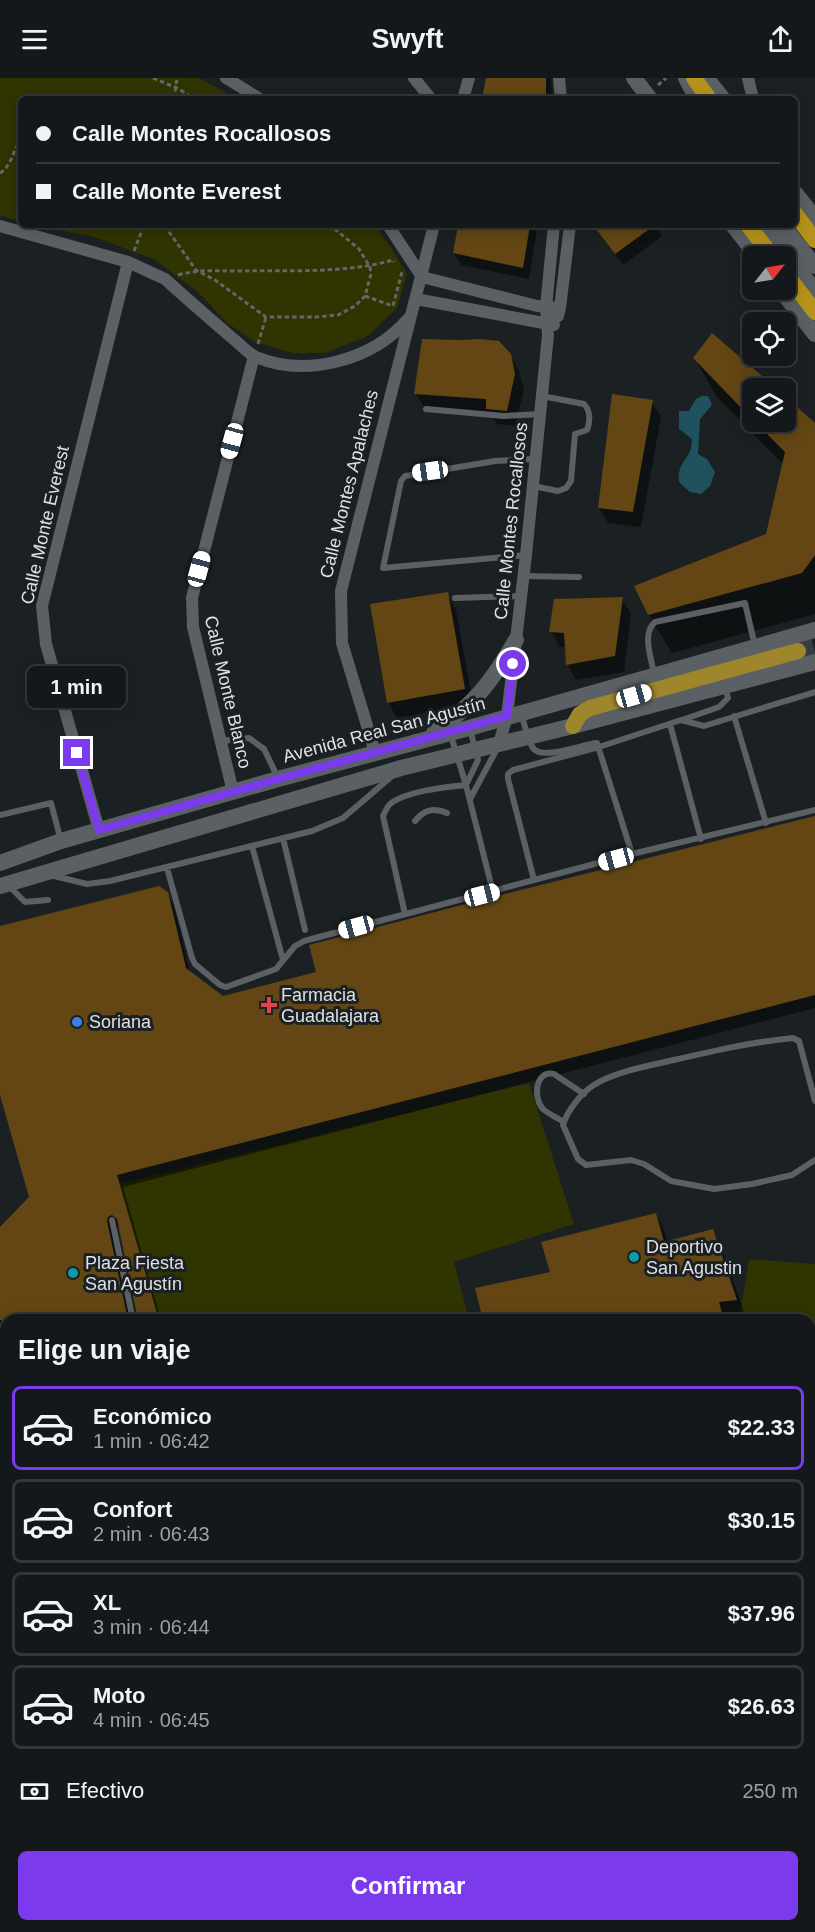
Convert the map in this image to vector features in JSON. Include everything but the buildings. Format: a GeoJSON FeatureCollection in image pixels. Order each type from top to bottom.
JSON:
{"type":"FeatureCollection","features":[{"type":"Feature","properties":{"kind":"highway"},"geometry":{"type":"LineString","coordinates":[[694,78],[708,96]]}},
{"type":"Feature","properties":{"kind":"highway"},"geometry":{"type":"LineString","coordinates":[[798,218],[815,240]]}},
{"type":"Feature","properties":{"kind":"highway"},"geometry":{"type":"LineString","coordinates":[[750,228],[764,246]]}},
{"type":"Feature","properties":{"kind":"highway"},"geometry":{"type":"LineString","coordinates":[[796,287],[815,312]]}},
{"type":"Feature","properties":{"kind":"main road"},"geometry":{"type":"LineString","coordinates":[[634,78],[648,96]]}},
{"type":"Feature","properties":{"kind":"main road"},"geometry":{"type":"LineString","coordinates":[[686,78],[695,96]]}},
{"type":"Feature","properties":{"kind":"main road"},"geometry":{"type":"LineString","coordinates":[[706,78],[721,96]]}},
{"type":"Feature","properties":{"kind":"main road"},"geometry":{"type":"LineString","coordinates":[[798,197],[815,218]]}},
{"type":"Feature","properties":{"kind":"main road"},"geometry":{"type":"LineString","coordinates":[[735,228],[749,246]]}},
{"type":"Feature","properties":{"kind":"main road"},"geometry":{"type":"LineString","coordinates":[[765,228],[815,291]]}},
{"type":"Feature","properties":{"kind":"main road"},"geometry":{"type":"LineString","coordinates":[[784,228],[815,266]]}},
{"type":"Feature","properties":{"kind":"main road"},"geometry":{"type":"LineString","coordinates":[[789,300],[815,334]]}},
{"type":"Feature","properties":{"kind":"main road","name":"Avenida Real San Agustín"},"geometry":{"type":"LineString","coordinates":[[0,862],[61,841],[278,779],[469,728],[815,630]]}},
{"type":"Feature","properties":{"kind":"main road"},"geometry":{"type":"LineString","coordinates":[[429,738],[467,708],[486,687],[516,640]]}},
{"type":"Feature","properties":{"kind":"main road"},"geometry":{"type":"LineString","coordinates":[[573,726],[580,714],[590,708],[798,651]]}},
{"type":"Feature","properties":{"kind":"main road"},"geometry":{"type":"LineString","coordinates":[[3,885],[401,768],[573,726],[815,662]]}},
{"type":"Feature","properties":{"kind":"street"},"geometry":{"type":"LineString","coordinates":[[226,78],[255,96]]}},
{"type":"Feature","properties":{"kind":"street"},"geometry":{"type":"LineString","coordinates":[[414,78],[429,96]]}},
{"type":"Feature","properties":{"kind":"street"},"geometry":{"type":"LineString","coordinates":[[464,96],[469,78]]}},
{"type":"Feature","properties":{"kind":"street"},"geometry":{"type":"LineString","coordinates":[[559,78],[561,96]]}},
{"type":"Feature","properties":{"kind":"street"},"geometry":{"type":"LineString","coordinates":[[748,78],[752,96]]}},
{"type":"Feature","properties":{"kind":"street"},"geometry":{"type":"LineString","coordinates":[[0,226],[128,262],[165,279],[254,356],[287,366],[303,367],[329,362],[369,350],[396,333],[410,318]]}},
{"type":"Feature","properties":{"kind":"street"},"geometry":{"type":"LineString","coordinates":[[390,228],[422,277],[546,307],[560,308]]}},
{"type":"Feature","properties":{"kind":"street","name":"Calle Montes Apalaches"},"geometry":{"type":"LineString","coordinates":[[375,752],[342,643],[341,591],[433,228]]}},
{"type":"Feature","properties":{"kind":"street","name":"Calle Montes Rocallosos"},"geometry":{"type":"LineString","coordinates":[[499,744],[514,714],[516,640],[549,328],[546,307],[554,228]]}},
{"type":"Feature","properties":{"kind":"street","name":"Calle Montes Rocallosos"},"geometry":{"type":"LineString","coordinates":[[549,328],[560,308],[570,228]]}},
{"type":"Feature","properties":{"kind":"street","name":"Calle Monte Everest"},"geometry":{"type":"LineString","coordinates":[[99,830],[46,644],[42,606],[128,262]]}},
{"type":"Feature","properties":{"kind":"street"},"geometry":{"type":"LineString","coordinates":[[416,299],[549,328]]}},
{"type":"Feature","properties":{"kind":"street","name":"Calle Monte Blanco"},"geometry":{"type":"LineString","coordinates":[[233,792],[193,627],[192,598],[254,356]]}},
{"type":"Feature","properties":{"kind":"lane"},"geometry":{"type":"LineString","coordinates":[[533,486],[558,490],[566,488],[571,481],[575,434],[587,430],[588,427],[589,411],[584,404],[542,396]]}},
{"type":"Feature","properties":{"kind":"lane"},"geometry":{"type":"LineString","coordinates":[[426,409],[504,416],[540,414]]}},
{"type":"Feature","properties":{"kind":"lane"},"geometry":{"type":"LineString","coordinates":[[526,555],[382,568],[401,481],[405,476],[495,461],[536,459]]}},
{"type":"Feature","properties":{"kind":"lane"},"geometry":{"type":"LineString","coordinates":[[523,576],[579,576]]}},
{"type":"Feature","properties":{"kind":"lane"},"geometry":{"type":"LineString","coordinates":[[455,598],[521,596]]}},
{"type":"Feature","properties":{"kind":"lane"},"geometry":{"type":"LineString","coordinates":[[655,675],[648,642],[651,626],[655,622],[745,603],[755,646]]}},
{"type":"Feature","properties":{"kind":"lane"},"geometry":{"type":"LineString","coordinates":[[534,880],[508,774],[515,769],[600,747],[723,704],[728,698],[725,687]]}},
{"type":"Feature","properties":{"kind":"lane"},"geometry":{"type":"LineString","coordinates":[[681,720],[704,726],[815,692]]}},
{"type":"Feature","properties":{"kind":"lane"},"geometry":{"type":"LineString","coordinates":[[514,714],[534,749],[543,754],[597,742],[632,854]]}},
{"type":"Feature","properties":{"kind":"lane"},"geometry":{"type":"LineString","coordinates":[[734,716],[766,823]]}},
{"type":"Feature","properties":{"kind":"lane"},"geometry":{"type":"LineString","coordinates":[[670,724],[701,839]]}},
{"type":"Feature","properties":{"kind":"lane"},"geometry":{"type":"LineString","coordinates":[[466,785],[478,760],[469,728]]}},
{"type":"Feature","properties":{"kind":"lane"},"geometry":{"type":"LineString","coordinates":[[450,732],[470,799],[493,892]]}},
{"type":"Feature","properties":{"kind":"lane"},"geometry":{"type":"LineString","coordinates":[[220,741],[249,738],[264,749],[278,779]]}},
{"type":"Feature","properties":{"kind":"lane"},"geometry":{"type":"LineString","coordinates":[[470,799],[499,744]]}},
{"type":"Feature","properties":{"kind":"lane"},"geometry":{"type":"LineString","coordinates":[[42,872],[87,884],[167,868],[312,831],[343,818],[401,768]]}},
{"type":"Feature","properties":{"kind":"lane"},"geometry":{"type":"LineString","coordinates":[[405,914],[383,816],[386,809],[391,802],[408,796],[442,787],[466,785]]}},
{"type":"Feature","properties":{"kind":"lane"},"geometry":{"type":"LineString","coordinates":[[0,815],[51,803],[61,841]]}},
{"type":"Feature","properties":{"kind":"lane"},"geometry":{"type":"LineString","coordinates":[[415,821],[421,814],[432,809],[447,813]]}},
{"type":"Feature","properties":{"kind":"lane"},"geometry":{"type":"LineString","coordinates":[[167,868],[192,958],[195,964],[220,985],[226,987],[273,970],[295,946],[304,941],[632,854],[815,810]]}},
{"type":"Feature","properties":{"kind":"lane"},"geometry":{"type":"LineString","coordinates":[[283,838],[305,930]]}},
{"type":"Feature","properties":{"kind":"lane"},"geometry":{"type":"LineString","coordinates":[[252,846],[283,960]]}},
{"type":"Feature","properties":{"kind":"lane"},"geometry":{"type":"LineString","coordinates":[[3,885],[25,902],[48,900]]}},
{"type":"Feature","properties":{"kind":"lane"},"geometry":{"type":"LineString","coordinates":[[815,1101],[799,1040],[795,1038],[759,1042],[641,1067],[600,1081],[584,1094],[564,1122],[578,1159],[586,1165],[632,1160],[644,1164],[671,1181],[714,1189],[792,1175],[815,1160]]}},
{"type":"Feature","properties":{"kind":"lane"},"geometry":{"type":"LineString","coordinates":[[564,1122],[543,1108],[538,1097],[539,1079],[548,1073],[554,1074],[584,1094]]}},
{"type":"Feature","properties":{"kind":"lane"},"geometry":{"type":"LineString","coordinates":[[112,1220],[132,1314]]}},
{"type":"Feature","properties":{"kind":"path"},"geometry":{"type":"LineString","coordinates":[[153,78],[190,96]]}},
{"type":"Feature","properties":{"kind":"path"},"geometry":{"type":"LineString","coordinates":[[175,96],[177,78]]}},
{"type":"Feature","properties":{"kind":"path"},"geometry":{"type":"LineString","coordinates":[[0,173],[8,168],[18,144]]}},
{"type":"Feature","properties":{"kind":"path"},"geometry":{"type":"LineString","coordinates":[[128,262],[140,241],[143,228]]}},
{"type":"Feature","properties":{"kind":"path"},"geometry":{"type":"LineString","coordinates":[[167,228],[196,270],[215,280],[266,317],[338,315],[355,306],[365,296],[371,274],[370,267],[359,249],[334,228]]}},
{"type":"Feature","properties":{"kind":"path"},"geometry":{"type":"LineString","coordinates":[[165,279],[196,270],[304,270],[370,267],[393,260],[402,273],[393,306],[365,296]]}},
{"type":"Feature","properties":{"kind":"path"},"geometry":{"type":"LineString","coordinates":[[254,356],[266,317]]}},
{"type":"Feature","properties":{"kind":"green space"},"geometry":{"type":"Polygon","coordinates":[[[0,78],[199,78],[232,96],[18,96],[18,221],[0,215],[0,78]]]}},
{"type":"Feature","properties":{"kind":"green space"},"geometry":{"type":"Polygon","coordinates":[[[50,228],[376,228],[386,240],[407,274],[397,308],[368,336],[325,353],[293,353],[255,342],[227,323],[199,293],[154,259],[94,237],[50,228]]]}},
{"type":"Feature","properties":{"kind":"green space"},"geometry":{"type":"Polygon","coordinates":[[[529,1083],[574,1224],[454,1262],[467,1314],[157,1314],[119,1184],[529,1083]]]}},
{"type":"Feature","properties":{"kind":"green space"},"geometry":{"type":"Polygon","coordinates":[[[749,1259],[815,1264],[815,1314],[740,1314],[749,1259]]]}},
{"type":"Feature","properties":{"kind":"water"},"geometry":{"type":"Polygon","coordinates":[[[708,396],[712,405],[700,419],[698,454],[707,459],[715,472],[710,486],[701,494],[690,492],[679,482],[680,469],[690,452],[692,439],[679,429],[679,411],[689,411],[696,399],[708,396]]]}},
{"type":"Feature","properties":{"kind":"tunnel"},"geometry":{"type":"LineString","coordinates":[[798,651],[815,646]]}},
{"type":"Feature","properties":{"kind":"place","name":"Farmacia Guadalajara"},"geometry":{"type":"Point","coordinates":[269,1005]}},
{"type":"Feature","properties":{"kind":"place","name":"Soriana"},"geometry":{"type":"Point","coordinates":[77,1022]}},
{"type":"Feature","properties":{"kind":"place","name":"Deportivo San Agustin"},"geometry":{"type":"Point","coordinates":[634,1257]}},
{"type":"Feature","properties":{"kind":"place","name":"Plaza Fiesta San Agustín"},"geometry":{"type":"Point","coordinates":[73,1273]}},
{"type":"Feature","properties":{"kind":"route"},"geometry":{"type":"LineString","coordinates":[[77,753],[99,830],[507,716],[513,664]]}}]}
